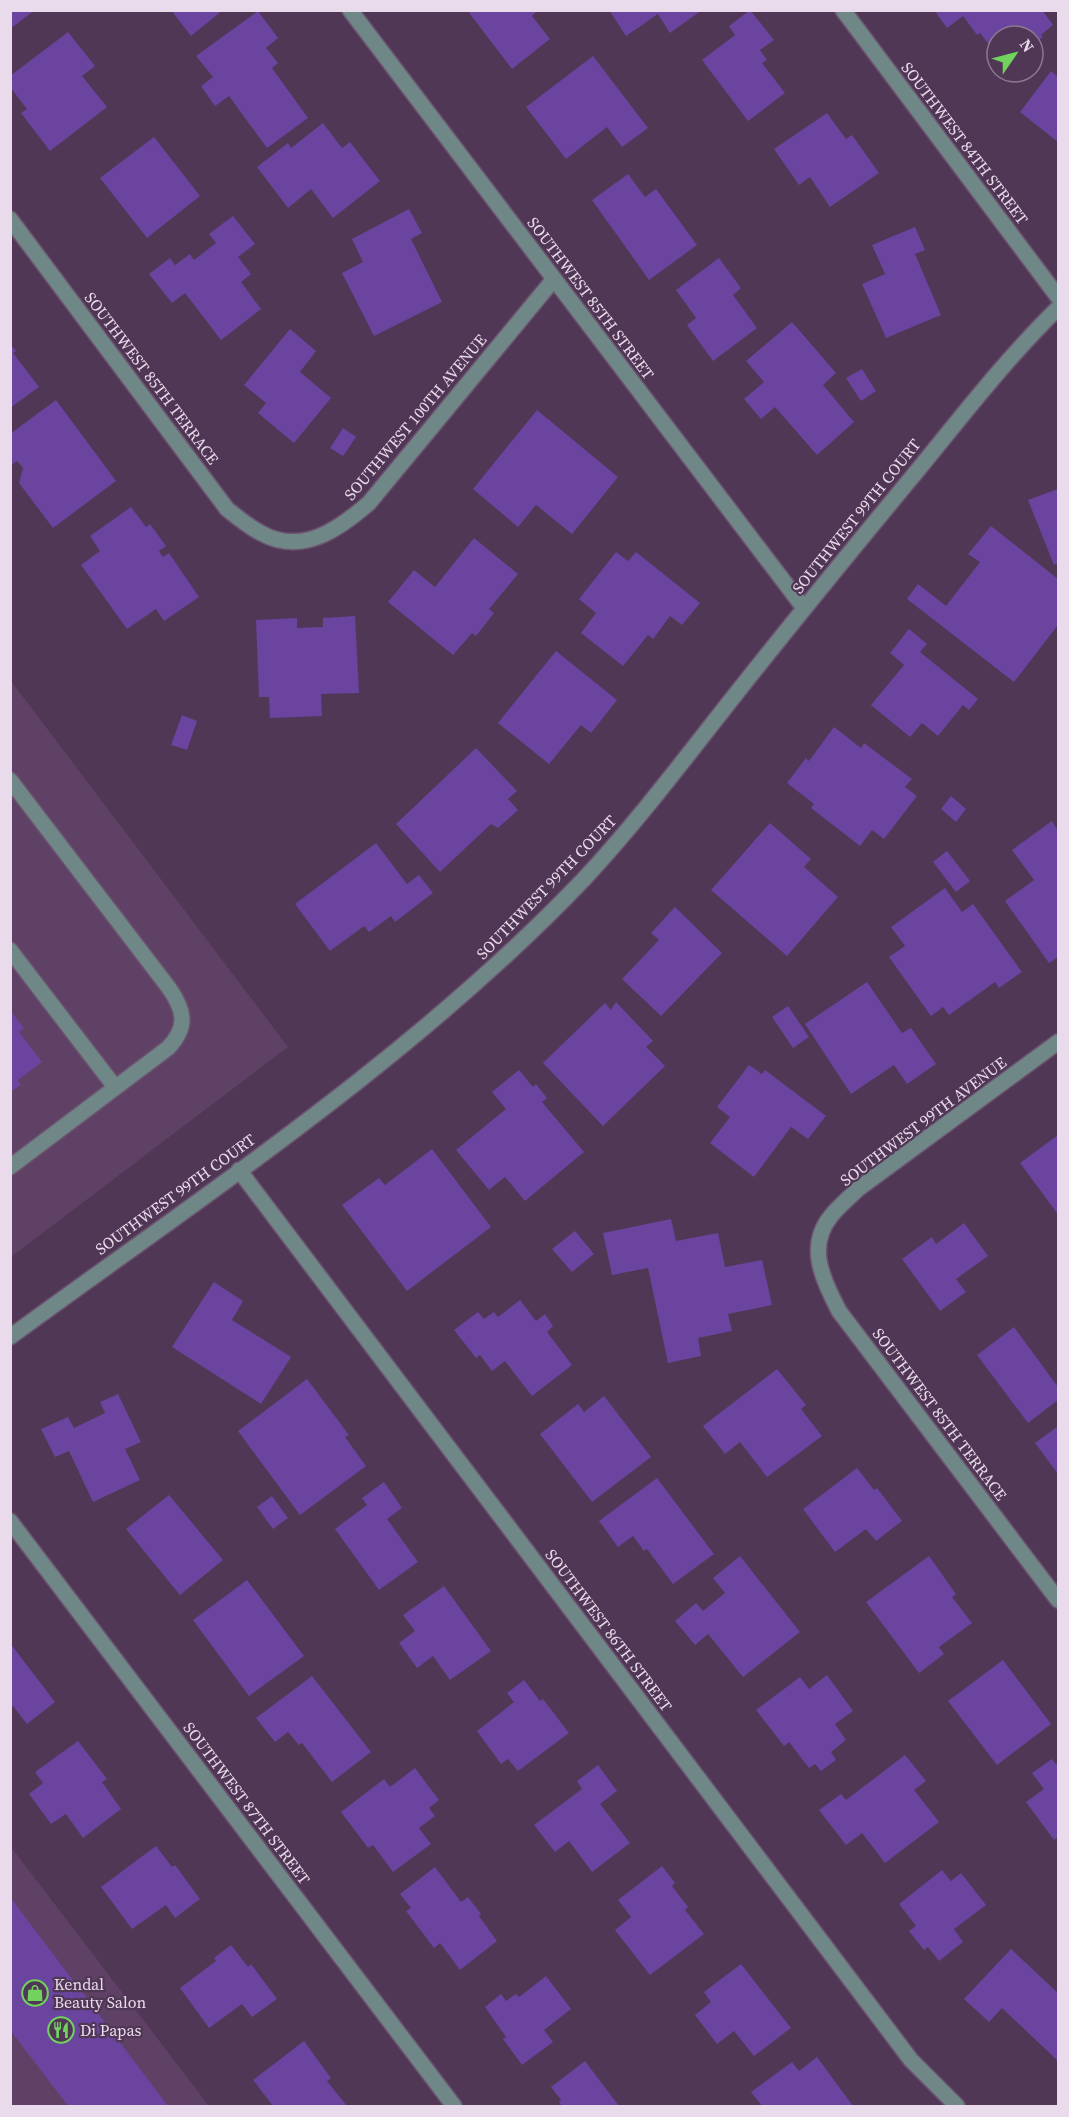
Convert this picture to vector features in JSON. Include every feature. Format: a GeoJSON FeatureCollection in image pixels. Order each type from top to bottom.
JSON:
{"type":"FeatureCollection","features":[{"type":"Feature","properties":{"kind":"street","name":"SOUTHWEST 85TH STREET"},"geometry":{"type":"LineString","coordinates":[[350,10],[804,608]]}},
{"type":"Feature","properties":{"kind":"street","name":"SOUTHWEST 84TH STREET"},"geometry":{"type":"LineString","coordinates":[[843,10],[1059,297]]}},
{"type":"Feature","properties":{"kind":"street","name":"SOUTHWEST 85TH TERRACE"},"geometry":{"type":"LineString","coordinates":[[10,219],[227,509],[263,535],[279,540]]}},
{"type":"Feature","properties":{"kind":"street","name":"SOUTHWEST 100TH AVENUE"},"geometry":{"type":"LineString","coordinates":[[279,540],[304,541],[327,534],[348,521],[369,503],[554,279]]}},
{"type":"Feature","properties":{"kind":"street","name":"SOUTHWEST 99TH COURT"},"geometry":{"type":"LineString","coordinates":[[10,1337],[342,1093],[471,988],[542,921],[629,829],[804,608],[1008,361],[1059,308]]}},
{"type":"Feature","properties":{"kind":"street"},"geometry":{"type":"LineString","coordinates":[[10,780],[177,1001],[182,1016],[182,1026],[177,1039],[168,1048],[10,1167]]}},
{"type":"Feature","properties":{"kind":"street"},"geometry":{"type":"LineString","coordinates":[[10,950],[115,1087]]}},
{"type":"Feature","properties":{"kind":"street","name":"SOUTHWEST 99TH AVENUE"},"geometry":{"type":"LineString","coordinates":[[818,1238],[831,1216],[858,1190],[1059,1042]]}},
{"type":"Feature","properties":{"kind":"street","name":"SOUTHWEST 86TH STREET"},"geometry":{"type":"LineString","coordinates":[[239,1170],[911,2060],[957,2106]]}},
{"type":"Feature","properties":{"kind":"street","name":"SOUTHWEST 85TH TERRACE"},"geometry":{"type":"LineString","coordinates":[[818,1238],[818,1260],[826,1285],[839,1311],[1059,1600]]}},
{"type":"Feature","properties":{"kind":"street","name":"SOUTHWEST 87TH STREET"},"geometry":{"type":"LineString","coordinates":[[10,1521],[454,2106]]}},
{"type":"Feature","properties":{"kind":"shaded area"},"geometry":{"type":"Polygon","coordinates":[[[11,681],[288,1047],[11,1257],[11,681]]]}},
{"type":"Feature","properties":{"kind":"shaded area"},"geometry":{"type":"Polygon","coordinates":[[[11,1847],[209,2106],[11,2106],[11,1847]]]}},
{"type":"Feature","properties":{"kind":"building"},"geometry":{"type":"Polygon","coordinates":[[[10,10],[35,10],[10,29],[10,10]]]}},
{"type":"Feature","properties":{"kind":"building"},"geometry":{"type":"Polygon","coordinates":[[[171,10],[223,10],[191,36],[171,10]]]}},
{"type":"Feature","properties":{"kind":"building"},"geometry":{"type":"Polygon","coordinates":[[[467,10],[538,10],[532,16],[550,39],[512,69],[467,10]]]}},
{"type":"Feature","properties":{"kind":"building"},"geometry":{"type":"Polygon","coordinates":[[[609,10],[702,10],[670,33],[658,14],[626,36],[609,10]]]}},
{"type":"Feature","properties":{"kind":"building"},"geometry":{"type":"Polygon","coordinates":[[[750,10],[774,40],[760,50],[767,60],[762,63],[785,93],[748,121],[702,60],[735,35],[729,26],[750,10]]]}},
{"type":"Feature","properties":{"kind":"building"},"geometry":{"type":"Polygon","coordinates":[[[934,10],[1042,10],[1053,25],[1045,32],[1045,24],[985,24],[985,39],[980,33],[977,35],[963,16],[947,28],[934,10]]]}},
{"type":"Feature","properties":{"kind":"building"},"geometry":{"type":"Polygon","coordinates":[[[258,11],[278,38],[266,48],[278,63],[272,68],[308,118],[267,148],[229,96],[215,106],[201,86],[213,77],[196,56],[258,11]]]}},
{"type":"Feature","properties":{"kind":"building"},"geometry":{"type":"Polygon","coordinates":[[[68,32],[95,66],[82,76],[107,107],[50,151],[21,113],[27,109],[10,87],[10,76],[68,32]]]}},
{"type":"Feature","properties":{"kind":"building"},"geometry":{"type":"Polygon","coordinates":[[[593,56],[648,128],[622,147],[607,127],[566,159],[526,107],[593,56]]]}},
{"type":"Feature","properties":{"kind":"building"},"geometry":{"type":"Polygon","coordinates":[[[1051,71],[1058,77],[1058,142],[1020,112],[1041,84],[1045,84],[1045,79],[1051,71]]]}},
{"type":"Feature","properties":{"kind":"building"},"geometry":{"type":"Polygon","coordinates":[[[827,113],[846,139],[852,135],[879,173],[830,207],[810,177],[799,185],[774,149],[827,113]]]}},
{"type":"Feature","properties":{"kind":"building"},"geometry":{"type":"Polygon","coordinates":[[[323,123],[342,148],[350,142],[380,181],[333,218],[311,189],[288,208],[257,167],[288,143],[291,148],[323,123]]]}},
{"type":"Feature","properties":{"kind":"building"},"geometry":{"type":"Polygon","coordinates":[[[154,137],[200,196],[147,238],[100,178],[154,137]]]}},
{"type":"Feature","properties":{"kind":"building"},"geometry":{"type":"Polygon","coordinates":[[[628,174],[645,197],[656,189],[697,245],[649,280],[592,200],[628,174]]]}},
{"type":"Feature","properties":{"kind":"building"},"geometry":{"type":"Polygon","coordinates":[[[409,209],[422,233],[411,239],[442,302],[374,336],[342,273],[363,262],[352,239],[409,209]]]}},
{"type":"Feature","properties":{"kind":"building"},"geometry":{"type":"Polygon","coordinates":[[[233,216],[255,244],[238,257],[251,274],[241,282],[261,309],[221,340],[185,293],[172,303],[149,274],[170,258],[175,265],[190,254],[194,260],[216,243],[209,234],[233,216]]]}},
{"type":"Feature","properties":{"kind":"building"},"geometry":{"type":"Polygon","coordinates":[[[915,227],[925,250],[915,254],[941,315],[886,338],[862,284],[885,274],[872,245],[915,227]]]}},
{"type":"Feature","properties":{"kind":"building"},"geometry":{"type":"Polygon","coordinates":[[[719,258],[741,288],[733,295],[757,328],[713,361],[687,325],[696,318],[676,290],[719,258]]]}},
{"type":"Feature","properties":{"kind":"building"},"geometry":{"type":"Polygon","coordinates":[[[792,322],[836,373],[823,385],[854,422],[817,455],[775,407],[761,419],[744,399],[764,382],[746,361],[792,322]]]}},
{"type":"Feature","properties":{"kind":"building"},"geometry":{"type":"Polygon","coordinates":[[[290,329],[316,351],[300,372],[331,398],[294,443],[258,413],[266,403],[244,385],[290,329]]]}},
{"type":"Feature","properties":{"kind":"building"},"geometry":{"type":"Polygon","coordinates":[[[10,344],[16,351],[13,353],[39,387],[10,408],[10,344]]]}},
{"type":"Feature","properties":{"kind":"building"},"geometry":{"type":"Polygon","coordinates":[[[862,369],[876,391],[861,401],[846,378],[862,369]]]}},
{"type":"Feature","properties":{"kind":"building"},"geometry":{"type":"Polygon","coordinates":[[[56,400],[116,481],[53,528],[19,483],[23,468],[17,461],[10,466],[10,434],[56,400]]]}},
{"type":"Feature","properties":{"kind":"building"},"geometry":{"type":"Polygon","coordinates":[[[537,410],[618,477],[572,534],[536,505],[518,527],[473,489],[537,410]]]}},
{"type":"Feature","properties":{"kind":"building"},"geometry":{"type":"Polygon","coordinates":[[[343,428],[356,437],[343,456],[330,448],[343,428]]]}},
{"type":"Feature","properties":{"kind":"building"},"geometry":{"type":"Polygon","coordinates":[[[1058,489],[1058,563],[1054,565],[1028,500],[1058,489]]]}},
{"type":"Feature","properties":{"kind":"building"},"geometry":{"type":"Polygon","coordinates":[[[131,507],[146,527],[150,524],[166,546],[159,551],[163,557],[169,553],[199,597],[164,621],[156,609],[127,629],[81,565],[100,551],[90,536],[131,507]]]}},
{"type":"Feature","properties":{"kind":"building"},"geometry":{"type":"Polygon","coordinates":[[[991,526],[1058,579],[1058,625],[1014,682],[907,599],[918,584],[946,606],[980,562],[968,554],[991,526]]]}},
{"type":"Feature","properties":{"kind":"building"},"geometry":{"type":"Polygon","coordinates":[[[474,538],[518,574],[489,609],[494,613],[476,636],[472,633],[453,655],[388,602],[414,570],[435,587],[474,538]]]}},
{"type":"Feature","properties":{"kind":"building"},"geometry":{"type":"Polygon","coordinates":[[[616,552],[628,561],[636,552],[700,603],[682,625],[670,616],[653,639],[648,635],[623,666],[581,633],[596,613],[579,599],[616,552]]]}},
{"type":"Feature","properties":{"kind":"building"},"geometry":{"type":"Polygon","coordinates":[[[355,616],[359,693],[321,694],[322,716],[270,718],[269,697],[259,697],[256,620],[297,618],[297,628],[323,627],[323,618],[355,616]]]}},
{"type":"Feature","properties":{"kind":"building"},"geometry":{"type":"Polygon","coordinates":[[[909,629],[927,644],[920,652],[978,699],[969,710],[963,705],[938,736],[922,723],[910,737],[871,705],[904,665],[890,653],[909,629]]]}},
{"type":"Feature","properties":{"kind":"building"},"geometry":{"type":"Polygon","coordinates":[[[556,651],[617,700],[591,733],[581,725],[549,764],[498,723],[556,651]]]}},
{"type":"Feature","properties":{"kind":"building"},"geometry":{"type":"Polygon","coordinates":[[[182,715],[197,721],[187,750],[171,745],[182,715]]]}},
{"type":"Feature","properties":{"kind":"building"},"geometry":{"type":"Polygon","coordinates":[[[834,727],[861,748],[864,743],[912,779],[905,787],[917,796],[884,839],[872,830],[860,846],[811,808],[814,804],[787,783],[806,758],[809,761],[834,727]]]}},
{"type":"Feature","properties":{"kind":"building"},"geometry":{"type":"Polygon","coordinates":[[[476,748],[517,791],[508,799],[518,810],[498,828],[491,824],[440,872],[396,824],[476,748]]]}},
{"type":"Feature","properties":{"kind":"building"},"geometry":{"type":"Polygon","coordinates":[[[951,796],[966,809],[956,822],[941,809],[951,796]]]}},
{"type":"Feature","properties":{"kind":"building"},"geometry":{"type":"Polygon","coordinates":[[[1052,821],[1058,831],[1058,957],[1049,963],[1005,901],[1034,880],[1012,850],[1052,821]]]}},
{"type":"Feature","properties":{"kind":"building"},"geometry":{"type":"Polygon","coordinates":[[[770,823],[811,859],[804,867],[838,897],[787,956],[711,890],[770,823]]]}},
{"type":"Feature","properties":{"kind":"building"},"geometry":{"type":"Polygon","coordinates":[[[376,843],[407,884],[419,875],[433,893],[395,922],[391,916],[369,932],[364,926],[330,951],[295,904],[376,843]]]}},
{"type":"Feature","properties":{"kind":"building"},"geometry":{"type":"Polygon","coordinates":[[[947,851],[970,881],[956,892],[933,862],[947,851]]]}},
{"type":"Feature","properties":{"kind":"building"},"geometry":{"type":"Polygon","coordinates":[[[945,888],[962,912],[973,904],[1022,972],[999,988],[995,982],[949,1015],[943,1007],[931,1016],[889,957],[905,946],[891,927],[945,888]]]}},
{"type":"Feature","properties":{"kind":"building"},"geometry":{"type":"Polygon","coordinates":[[[675,907],[722,953],[661,1016],[622,979],[659,940],[651,933],[675,907]]]}},
{"type":"Feature","properties":{"kind":"building"},"geometry":{"type":"Polygon","coordinates":[[[867,982],[902,1033],[911,1028],[936,1064],[907,1084],[894,1065],[851,1094],[805,1024],[867,982]]]}},
{"type":"Feature","properties":{"kind":"building"},"geometry":{"type":"Polygon","coordinates":[[[616,1002],[653,1041],[646,1047],[665,1066],[603,1126],[543,1063],[605,1003],[611,1010],[616,1002]]]}},
{"type":"Feature","properties":{"kind":"building"},"geometry":{"type":"Polygon","coordinates":[[[788,1006],[809,1037],[793,1048],[772,1017],[788,1006]]]}},
{"type":"Feature","properties":{"kind":"building"},"geometry":{"type":"Polygon","coordinates":[[[10,1010],[24,1028],[19,1032],[42,1062],[18,1080],[21,1085],[10,1092],[10,1010]]]}},
{"type":"Feature","properties":{"kind":"building"},"geometry":{"type":"Polygon","coordinates":[[[749,1065],[762,1074],[765,1070],[826,1116],[808,1139],[791,1127],[754,1177],[710,1143],[730,1117],[717,1107],[749,1065]]]}},
{"type":"Feature","properties":{"kind":"building"},"geometry":{"type":"Polygon","coordinates":[[[519,1070],[533,1087],[536,1084],[547,1098],[542,1102],[584,1152],[525,1201],[505,1177],[489,1190],[456,1150],[506,1109],[492,1092],[519,1070]]]}},
{"type":"Feature","properties":{"kind":"building"},"geometry":{"type":"Polygon","coordinates":[[[1058,1135],[1058,1211],[1057,1213],[1020,1163],[1058,1135]]]}},
{"type":"Feature","properties":{"kind":"building"},"geometry":{"type":"Polygon","coordinates":[[[432,1149],[491,1227],[407,1291],[342,1205],[379,1178],[385,1185],[432,1149]]]}},
{"type":"Feature","properties":{"kind":"building"},"geometry":{"type":"Polygon","coordinates":[[[671,1219],[676,1241],[718,1233],[725,1267],[762,1260],[772,1305],[728,1314],[732,1331],[698,1338],[701,1356],[668,1363],[648,1268],[612,1275],[603,1233],[671,1219]]]}},
{"type":"Feature","properties":{"kind":"building"},"geometry":{"type":"Polygon","coordinates":[[[964,1223],[988,1256],[956,1279],[966,1292],[940,1311],[902,1259],[932,1237],[936,1244],[964,1223]]]}},
{"type":"Feature","properties":{"kind":"building"},"geometry":{"type":"Polygon","coordinates":[[[575,1231],[594,1254],[572,1272],[552,1249],[575,1231]]]}},
{"type":"Feature","properties":{"kind":"building"},"geometry":{"type":"Polygon","coordinates":[[[214,1282],[243,1301],[232,1320],[291,1357],[261,1404],[172,1347],[214,1282]]]}},
{"type":"Feature","properties":{"kind":"building"},"geometry":{"type":"Polygon","coordinates":[[[520,1300],[536,1321],[545,1314],[553,1326],[547,1332],[572,1365],[532,1396],[505,1361],[492,1371],[480,1355],[476,1358],[454,1330],[478,1312],[484,1319],[494,1312],[498,1317],[520,1300]]]}},
{"type":"Feature","properties":{"kind":"building"},"geometry":{"type":"Polygon","coordinates":[[[1014,1327],[1058,1387],[1058,1400],[1028,1423],[977,1355],[1014,1327]]]}},
{"type":"Feature","properties":{"kind":"building"},"geometry":{"type":"Polygon","coordinates":[[[777,1369],[806,1405],[801,1409],[822,1436],[767,1477],[740,1442],[725,1454],[703,1426],[777,1369]]]}},
{"type":"Feature","properties":{"kind":"building"},"geometry":{"type":"Polygon","coordinates":[[[307,1379],[349,1435],[345,1437],[366,1466],[300,1515],[238,1431],[307,1379]]]}},
{"type":"Feature","properties":{"kind":"building"},"geometry":{"type":"Polygon","coordinates":[[[118,1394],[141,1442],[125,1449],[140,1480],[93,1502],[69,1451],[55,1457],[41,1429],[68,1417],[74,1428],[105,1413],[100,1402],[118,1394]]]}},
{"type":"Feature","properties":{"kind":"building"},"geometry":{"type":"Polygon","coordinates":[[[604,1396],[651,1457],[592,1502],[540,1434],[578,1404],[584,1412],[604,1396]]]}},
{"type":"Feature","properties":{"kind":"building"},"geometry":{"type":"Polygon","coordinates":[[[1057,1427],[1058,1429],[1058,1474],[1035,1443],[1057,1427]]]}},
{"type":"Feature","properties":{"kind":"building"},"geometry":{"type":"Polygon","coordinates":[[[857,1468],[874,1490],[877,1488],[902,1521],[876,1541],[866,1529],[835,1552],[803,1509],[857,1468]]]}},
{"type":"Feature","properties":{"kind":"building"},"geometry":{"type":"Polygon","coordinates":[[[657,1478],[714,1554],[673,1584],[647,1549],[644,1551],[633,1536],[618,1547],[599,1521],[657,1478]]]}},
{"type":"Feature","properties":{"kind":"building"},"geometry":{"type":"Polygon","coordinates":[[[384,1482],[402,1508],[387,1519],[418,1562],[379,1590],[335,1529],[367,1505],[362,1498],[384,1482]]]}},
{"type":"Feature","properties":{"kind":"building"},"geometry":{"type":"Polygon","coordinates":[[[169,1495],[223,1560],[180,1595],[126,1529],[169,1495]]]}},
{"type":"Feature","properties":{"kind":"building"},"geometry":{"type":"Polygon","coordinates":[[[272,1496],[288,1518],[273,1529],[257,1507],[272,1496]]]}},
{"type":"Feature","properties":{"kind":"building"},"geometry":{"type":"Polygon","coordinates":[[[740,1556],[800,1632],[743,1677],[708,1634],[695,1645],[675,1621],[696,1603],[703,1611],[725,1593],[713,1578],[740,1556]]]}},
{"type":"Feature","properties":{"kind":"building"},"geometry":{"type":"Polygon","coordinates":[[[929,1556],[956,1594],[952,1597],[972,1623],[939,1647],[944,1654],[919,1673],[866,1602],[929,1556]]]}},
{"type":"Feature","properties":{"kind":"building"},"geometry":{"type":"Polygon","coordinates":[[[247,1580],[304,1656],[249,1696],[193,1620],[247,1580]]]}},
{"type":"Feature","properties":{"kind":"building"},"geometry":{"type":"Polygon","coordinates":[[[444,1586],[491,1651],[450,1680],[433,1656],[417,1668],[399,1643],[415,1631],[403,1615],[444,1586]]]}},
{"type":"Feature","properties":{"kind":"building"},"geometry":{"type":"Polygon","coordinates":[[[10,1643],[55,1702],[27,1724],[13,1706],[10,1708],[10,1643]]]}},
{"type":"Feature","properties":{"kind":"building"},"geometry":{"type":"Polygon","coordinates":[[[1003,1660],[1051,1724],[997,1765],[948,1701],[1003,1660]]]}},
{"type":"Feature","properties":{"kind":"building"},"geometry":{"type":"Polygon","coordinates":[[[827,1675],[853,1711],[835,1724],[846,1740],[831,1752],[836,1760],[821,1771],[815,1764],[809,1768],[789,1742],[784,1746],[756,1710],[800,1677],[809,1689],[827,1675]]]}},
{"type":"Feature","properties":{"kind":"building"},"geometry":{"type":"Polygon","coordinates":[[[312,1676],[371,1752],[332,1782],[302,1743],[299,1745],[288,1732],[275,1742],[256,1718],[312,1676]]]}},
{"type":"Feature","properties":{"kind":"building"},"geometry":{"type":"Polygon","coordinates":[[[524,1680],[540,1701],[543,1699],[569,1733],[518,1771],[508,1759],[501,1764],[477,1731],[514,1702],[507,1693],[524,1680]]]}},
{"type":"Feature","properties":{"kind":"building"},"geometry":{"type":"Polygon","coordinates":[[[78,1741],[107,1779],[102,1782],[121,1809],[83,1838],[66,1814],[51,1824],[29,1794],[43,1783],[35,1772],[78,1741]]]}},
{"type":"Feature","properties":{"kind":"building"},"geometry":{"type":"Polygon","coordinates":[[[905,1755],[926,1781],[914,1790],[939,1822],[885,1863],[862,1833],[846,1845],[819,1810],[841,1794],[846,1800],[905,1755]]]}},
{"type":"Feature","properties":{"kind":"building"},"geometry":{"type":"Polygon","coordinates":[[[1052,1759],[1056,1764],[1058,1762],[1058,1837],[1054,1840],[1026,1802],[1044,1789],[1032,1773],[1052,1759]]]}},
{"type":"Feature","properties":{"kind":"building"},"geometry":{"type":"Polygon","coordinates":[[[598,1765],[617,1791],[600,1804],[630,1843],[592,1872],[569,1841],[555,1852],[534,1825],[582,1789],[577,1781],[598,1765]]]}},
{"type":"Feature","properties":{"kind":"building"},"geometry":{"type":"Polygon","coordinates":[[[415,1768],[439,1800],[429,1808],[435,1816],[419,1828],[431,1844],[393,1872],[373,1845],[368,1848],[341,1812],[384,1779],[390,1787],[415,1768]]]}},
{"type":"Feature","properties":{"kind":"building"},"geometry":{"type":"Polygon","coordinates":[[[156,1846],[172,1867],[175,1865],[200,1899],[175,1918],[166,1905],[132,1929],[101,1887],[156,1846]]]}},
{"type":"Feature","properties":{"kind":"building"},"geometry":{"type":"Polygon","coordinates":[[[662,1866],[675,1883],[672,1886],[688,1907],[685,1910],[704,1934],[650,1975],[615,1930],[631,1917],[618,1900],[662,1866]]]}},
{"type":"Feature","properties":{"kind":"building"},"geometry":{"type":"Polygon","coordinates":[[[435,1867],[461,1902],[468,1897],[497,1941],[460,1970],[440,1943],[434,1948],[406,1911],[411,1908],[400,1894],[435,1867]]]}},
{"type":"Feature","properties":{"kind":"building"},"geometry":{"type":"Polygon","coordinates":[[[942,1870],[951,1881],[961,1873],[986,1905],[954,1929],[963,1942],[939,1961],[928,1947],[924,1950],[909,1931],[916,1926],[899,1904],[942,1870]]]}},
{"type":"Feature","properties":{"kind":"building"},"geometry":{"type":"Polygon","coordinates":[[[10,1897],[168,2106],[68,2106],[10,2030],[10,1897]]]}},
{"type":"Feature","properties":{"kind":"building"},"geometry":{"type":"Polygon","coordinates":[[[231,1945],[248,1967],[251,1964],[277,1999],[252,2017],[242,2004],[209,2028],[180,1988],[216,1961],[214,1958],[231,1945]]]}},
{"type":"Feature","properties":{"kind":"building"},"geometry":{"type":"Polygon","coordinates":[[[1011,1949],[1058,1993],[1058,2061],[1002,2008],[989,2022],[964,1999],[1011,1949]]]}},
{"type":"Feature","properties":{"kind":"building"},"geometry":{"type":"Polygon","coordinates":[[[741,1964],[791,2028],[754,2056],[734,2031],[717,2044],[695,2015],[711,2002],[704,1992],[741,1964]]]}},
{"type":"Feature","properties":{"kind":"building"},"geometry":{"type":"Polygon","coordinates":[[[546,1976],[571,2009],[544,2030],[553,2042],[522,2065],[503,2039],[506,2037],[485,2007],[501,1994],[506,2001],[516,1994],[519,1997],[546,1976]]]}},
{"type":"Feature","properties":{"kind":"building"},"geometry":{"type":"Polygon","coordinates":[[[304,2041],[331,2078],[327,2081],[347,2106],[273,2106],[253,2080],[304,2041]]]}},
{"type":"Feature","properties":{"kind":"building"},"geometry":{"type":"Polygon","coordinates":[[[817,2057],[853,2106],[762,2106],[751,2092],[792,2062],[799,2071],[817,2057]]]}},
{"type":"Feature","properties":{"kind":"building"},"geometry":{"type":"Polygon","coordinates":[[[585,2061],[619,2106],[562,2106],[559,2102],[561,2100],[551,2087],[585,2061]]]}},
{"type":"Feature","properties":{"kind":"place","name":"Kendal Beauty Salon"},"geometry":{"type":"Point","coordinates":[35,1993]}},
{"type":"Feature","properties":{"kind":"place","name":"Di Papas"},"geometry":{"type":"Point","coordinates":[61,2030]}}]}
